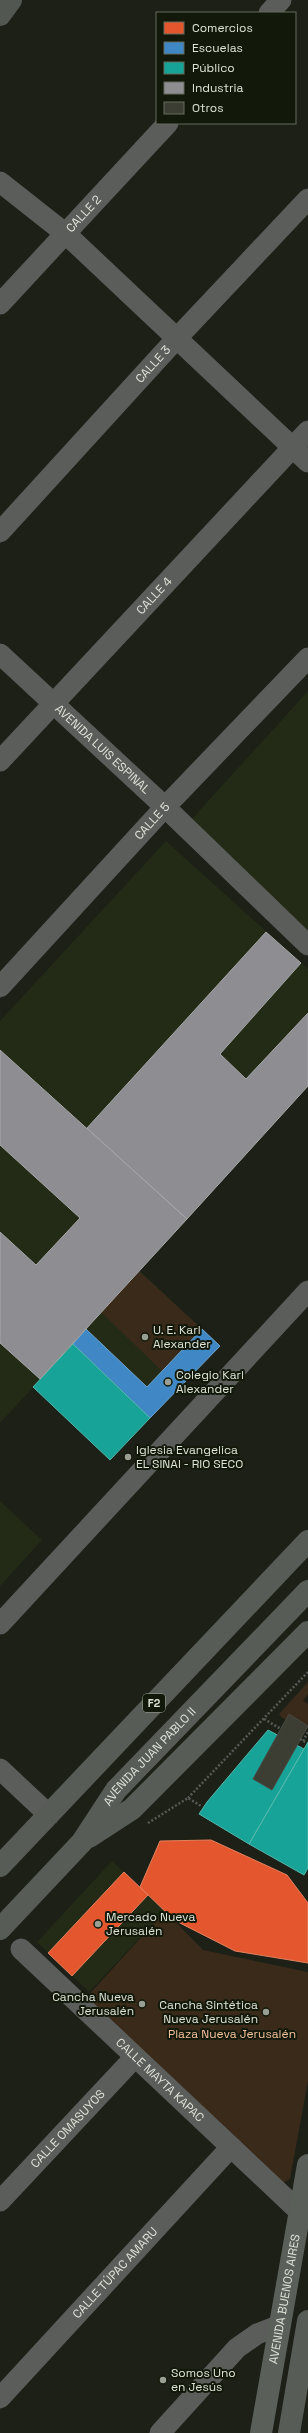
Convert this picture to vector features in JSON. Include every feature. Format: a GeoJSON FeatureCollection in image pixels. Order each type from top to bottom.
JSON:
{"type":"FeatureCollection","features":[{"type":"Feature","properties":{"kind":"highway","name":"F2"},"geometry":{"type":"LineString","coordinates":[[0,1866],[308,1540]]}},
{"type":"Feature","properties":{"kind":"highway","name":"AVENIDA JUAN PABLO II"},"geometry":{"type":"LineString","coordinates":[[0,1929],[82,1842],[116,1790],[308,1591]]}},
{"type":"Feature","properties":{"kind":"highway"},"geometry":{"type":"LineString","coordinates":[[82,1842],[132,1809],[308,1632]]}},
{"type":"Feature","properties":{"kind":"highway"},"geometry":{"type":"LineString","coordinates":[[289,2433],[308,2321]]}},
{"type":"Feature","properties":{"kind":"main road","name":"AVENIDA BUENOS AIRES"},"geometry":{"type":"LineString","coordinates":[[261,2433],[308,2165]]}},
{"type":"Feature","properties":{"kind":"street"},"geometry":{"type":"LineString","coordinates":[[0,15],[11,0]]}},
{"type":"Feature","properties":{"kind":"street"},"geometry":{"type":"LineString","coordinates":[[270,12],[281,0]]}},
{"type":"Feature","properties":{"kind":"street","name":"CALLE 2"},"geometry":{"type":"LineString","coordinates":[[0,304],[167,124]]}},
{"type":"Feature","properties":{"kind":"street"},"geometry":{"type":"LineString","coordinates":[[0,182],[66,234],[308,462]]}},
{"type":"Feature","properties":{"kind":"street","name":"CALLE 3"},"geometry":{"type":"LineString","coordinates":[[0,532],[177,338],[308,199]]}},
{"type":"Feature","properties":{"kind":"street","name":"CALLE 4"},"geometry":{"type":"LineString","coordinates":[[0,761],[308,431]]}},
{"type":"Feature","properties":{"kind":"street","name":"AVENIDA LUIS ESPINAL"},"geometry":{"type":"LineString","coordinates":[[0,654],[55,703],[308,945]]}},
{"type":"Feature","properties":{"kind":"street","name":"CALLE 5"},"geometry":{"type":"LineString","coordinates":[[0,987],[165,807],[308,658]]}},
{"type":"Feature","properties":{"kind":"street"},"geometry":{"type":"LineString","coordinates":[[0,1624],[308,1291]]}},
{"type":"Feature","properties":{"kind":"street"},"geometry":{"type":"LineString","coordinates":[[0,1769],[49,1815]]}},
{"type":"Feature","properties":{"kind":"street","name":"CALLE MAYTA KAPAC"},"geometry":{"type":"LineString","coordinates":[[20,1949],[300,2212]]}},
{"type":"Feature","properties":{"kind":"street","name":"CALLE OMASUYOS"},"geometry":{"type":"LineString","coordinates":[[0,2201],[135,2057]]}},
{"type":"Feature","properties":{"kind":"street","name":"CALLE TÚPAC AMARU"},"geometry":{"type":"LineString","coordinates":[[0,2397],[231,2147]]}},
{"type":"Feature","properties":{"kind":"street"},"geometry":{"type":"LineString","coordinates":[[160,2433],[237,2348],[257,2334],[280,2325]]}},
{"type":"Feature","properties":{"kind":"path"},"geometry":{"type":"LineString","coordinates":[[147,1824],[188,1798],[308,1672]]}},
{"type":"Feature","properties":{"kind":"path"},"geometry":{"type":"LineString","coordinates":[[264,1719],[281,1729]]}},
{"type":"Feature","properties":{"kind":"path"},"geometry":{"type":"LineString","coordinates":[[307,1743],[301,1740],[308,1732]]}},
{"type":"Feature","properties":{"kind":"path"},"geometry":{"type":"LineString","coordinates":[[188,1798],[200,1806]]}},
{"type":"Feature","properties":{"kind":"shaded area"},"geometry":{"type":"Polygon","coordinates":[[[308,691],[308,930],[189,822],[308,691]]]}},
{"type":"Feature","properties":{"kind":"shaded area"},"geometry":{"type":"Polygon","coordinates":[[[166,841],[308,969],[308,1086],[139,1270],[220,1346],[150,1418],[73,1345],[0,1423],[0,1021],[166,841]]]}},
{"type":"Feature","properties":{"kind":"shaded area"},"geometry":{"type":"Polygon","coordinates":[[[0,1501],[42,1540],[0,1586],[0,1501]]]}},
{"type":"Feature","properties":{"kind":"shaded area","name":"Mercado Nueva Jerusalén"},"geometry":{"type":"Polygon","coordinates":[[[112,1861],[165,1911],[89,1992],[37,1942],[112,1861]]]}},
{"type":"Feature","properties":{"kind":"green space"},"geometry":{"type":"Polygon","coordinates":[[[139,1271],[202,1329],[162,1371],[101,1312],[139,1271]]]}},
{"type":"Feature","properties":{"kind":"green space"},"geometry":{"type":"Polygon","coordinates":[[[308,1682],[308,1694],[303,1701],[308,1704],[308,1727],[306,1731],[281,1717],[279,1714],[308,1682]]]}},
{"type":"Feature","properties":{"kind":"green space","name":"Plaza Nueva Jerusalén"},"geometry":{"type":"Polygon","coordinates":[[[165,1911],[203,1950],[308,1972],[308,2081],[290,2179],[278,2185],[84,2000],[165,1911]]]}},
{"type":"Feature","properties":{"kind":"building: Comercios"},"geometry":{"type":"Polygon","coordinates":[[[211,1840],[287,1875],[308,1903],[308,1963],[235,1951],[174,1920],[140,1887],[160,1841],[211,1840]]]}},
{"type":"Feature","properties":{"kind":"building: Comercios","name":"Mercado Nueva Jerusalén"},"geometry":{"type":"Polygon","coordinates":[[[124,1872],[148,1895],[72,1976],[48,1953],[124,1872]]]}},
{"type":"Feature","properties":{"kind":"building: Escuelas"},"geometry":{"type":"Polygon","coordinates":[[[86,1329],[147,1387],[202,1329],[220,1346],[150,1418],[73,1344],[86,1329]]]}},
{"type":"Feature","properties":{"kind":"building: Público","name":"Iglesia Evangelica EL SINAI - RIO SECO"},"geometry":{"type":"Polygon","coordinates":[[[73,1344],[150,1418],[110,1460],[33,1387],[73,1344]]]}},
{"type":"Feature","properties":{"kind":"building: Público"},"geometry":{"type":"Polygon","coordinates":[[[268,1730],[304,1749],[249,1844],[199,1814],[207,1802],[268,1730]]]}},
{"type":"Feature","properties":{"kind":"building: Público"},"geometry":{"type":"Polygon","coordinates":[[[308,1742],[308,1868],[304,1875],[249,1844],[308,1742]]]}},
{"type":"Feature","properties":{"kind":"building: Industria"},"geometry":{"type":"Polygon","coordinates":[[[266,932],[301,963],[220,1054],[246,1079],[308,1013],[308,1086],[187,1219],[87,1128],[266,932]]]}},
{"type":"Feature","properties":{"kind":"building: Industria"},"geometry":{"type":"Polygon","coordinates":[[[0,1050],[187,1219],[40,1379],[0,1343],[0,1232],[36,1265],[80,1218],[0,1145],[0,1050]]]}},
{"type":"Feature","properties":{"kind":"building: Otros"},"geometry":{"type":"Polygon","coordinates":[[[289,1714],[308,1726],[272,1790],[253,1779],[289,1714]]]}},
{"type":"Feature","properties":{"kind":"place","name":"U. E. Karl Alexander"},"geometry":{"type":"Point","coordinates":[145,1337]}},
{"type":"Feature","properties":{"kind":"place","name":"Colegio Karl Alexander"},"geometry":{"type":"Point","coordinates":[168,1382]}},
{"type":"Feature","properties":{"kind":"place","name":"Iglesia Evangelica EL SINAI - RIO SECO"},"geometry":{"type":"Point","coordinates":[128,1457]}},
{"type":"Feature","properties":{"kind":"place","name":"Mercado Nueva Jerusalén"},"geometry":{"type":"Point","coordinates":[98,1924]}},
{"type":"Feature","properties":{"kind":"place","name":"Cancha Nueva Jerusalén"},"geometry":{"type":"Point","coordinates":[142,2004]}},
{"type":"Feature","properties":{"kind":"place","name":"Cancha Sintética Nueva Jerusalén"},"geometry":{"type":"Point","coordinates":[266,2012]}},
{"type":"Feature","properties":{"kind":"place","name":"Somos Uno en Jesús"},"geometry":{"type":"Point","coordinates":[163,2380]}}]}
